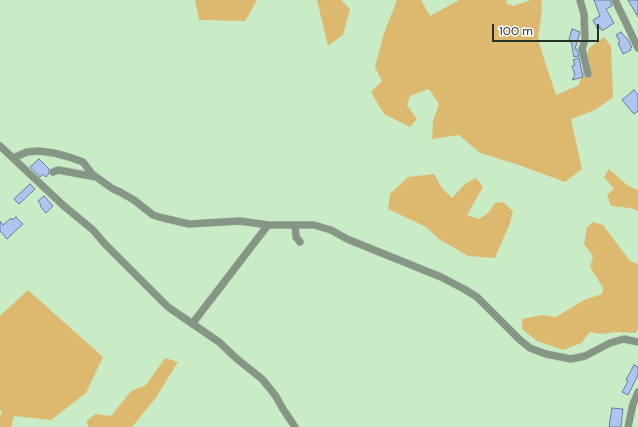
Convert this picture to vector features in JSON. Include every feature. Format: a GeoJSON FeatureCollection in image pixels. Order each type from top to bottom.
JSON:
{"type":"FeatureCollection","features":[{"type":"Feature","properties":{"kind":"street"},"geometry":{"type":"LineString","coordinates":[[580,0],[584,14],[585,40],[582,49],[588,74]]}},
{"type":"Feature","properties":{"kind":"street"},"geometry":{"type":"LineString","coordinates":[[615,0],[638,48]]}},
{"type":"Feature","properties":{"kind":"street"},"geometry":{"type":"LineString","coordinates":[[0,146],[64,206],[93,230],[168,307],[219,342],[262,379],[276,395],[295,427]]}},
{"type":"Feature","properties":{"kind":"street"},"geometry":{"type":"LineString","coordinates":[[13,158],[26,152],[39,151],[54,152],[70,157],[83,162],[96,177],[113,189],[134,200],[154,215],[189,224],[240,221],[268,225],[314,225],[331,230],[347,239],[421,269],[464,289],[477,297],[530,348],[546,354],[571,359],[585,356],[610,343],[624,339],[638,342]]}},
{"type":"Feature","properties":{"kind":"street"},"geometry":{"type":"LineString","coordinates":[[54,172],[58,170],[96,177]]}},
{"type":"Feature","properties":{"kind":"street"},"geometry":{"type":"LineString","coordinates":[[192,324],[268,225]]}},
{"type":"Feature","properties":{"kind":"street"},"geometry":{"type":"LineString","coordinates":[[295,225],[296,237],[300,242]]}},
{"type":"Feature","properties":{"kind":"street"},"geometry":{"type":"LineString","coordinates":[[628,427],[633,404],[638,392]]}},
{"type":"Feature","properties":{"kind":"shaded area"},"geometry":{"type":"Polygon","coordinates":[[[195,0],[257,0],[245,21],[199,20],[195,0]]]}},
{"type":"Feature","properties":{"kind":"shaded area"},"geometry":{"type":"Polygon","coordinates":[[[317,0],[341,0],[350,9],[343,35],[328,46],[317,0]]]}},
{"type":"Feature","properties":{"kind":"shaded area"},"geometry":{"type":"Polygon","coordinates":[[[397,0],[421,0],[430,16],[459,0],[507,0],[506,3],[513,6],[531,0],[541,0],[542,9],[538,40],[556,95],[579,85],[589,48],[604,37],[611,46],[613,97],[595,110],[571,119],[582,169],[565,182],[519,165],[480,153],[459,135],[432,139],[433,121],[439,104],[429,89],[410,96],[407,105],[417,119],[410,127],[384,114],[371,92],[382,81],[375,67],[384,33],[397,0]]]}},
{"type":"Feature","properties":{"kind":"shaded area"},"geometry":{"type":"Polygon","coordinates":[[[609,169],[628,186],[638,190],[638,211],[630,208],[611,206],[607,195],[614,189],[604,177],[609,169]]]}},
{"type":"Feature","properties":{"kind":"shaded area"},"geometry":{"type":"Polygon","coordinates":[[[434,174],[442,188],[452,198],[465,184],[476,178],[483,187],[467,215],[479,219],[488,213],[495,203],[503,202],[513,211],[510,223],[495,258],[468,256],[439,239],[426,227],[388,209],[390,194],[408,177],[434,174]]]}},
{"type":"Feature","properties":{"kind":"shaded area"},"geometry":{"type":"Polygon","coordinates":[[[593,222],[603,225],[630,261],[638,264],[638,327],[636,333],[617,332],[601,334],[590,332],[581,343],[563,350],[537,341],[522,329],[522,319],[542,315],[556,317],[584,300],[602,294],[603,288],[590,267],[593,256],[584,244],[587,227],[593,222]]]}},
{"type":"Feature","properties":{"kind":"shaded area"},"geometry":{"type":"Polygon","coordinates":[[[28,290],[103,357],[86,393],[51,420],[14,416],[11,427],[0,427],[0,416],[2,413],[0,410],[0,316],[28,290]]]}},
{"type":"Feature","properties":{"kind":"shaded area"},"geometry":{"type":"Polygon","coordinates":[[[165,358],[178,362],[155,399],[132,427],[89,427],[86,422],[95,414],[111,416],[131,391],[146,385],[165,358]]]}},
{"type":"Feature","properties":{"kind":"building"},"geometry":{"type":"Polygon","coordinates":[[[594,0],[610,0],[612,6],[606,9],[614,23],[602,31],[600,27],[598,30],[593,20],[600,16],[594,0]]]}},
{"type":"Feature","properties":{"kind":"building"},"geometry":{"type":"Polygon","coordinates":[[[628,0],[638,0],[638,17],[628,0]]]}},
{"type":"Feature","properties":{"kind":"building"},"geometry":{"type":"Polygon","coordinates":[[[572,29],[580,32],[575,49],[577,49],[579,56],[574,57],[571,41],[569,40],[572,29]]]}},
{"type":"Feature","properties":{"kind":"building"},"geometry":{"type":"Polygon","coordinates":[[[621,32],[627,38],[632,47],[630,48],[631,50],[623,54],[618,43],[620,42],[616,35],[621,32]]]}},
{"type":"Feature","properties":{"kind":"building"},"geometry":{"type":"Polygon","coordinates":[[[579,58],[583,77],[572,80],[575,75],[572,66],[575,65],[573,60],[579,58]]]}},
{"type":"Feature","properties":{"kind":"building"},"geometry":{"type":"Polygon","coordinates":[[[634,90],[638,95],[638,111],[634,114],[622,100],[634,90]]]}},
{"type":"Feature","properties":{"kind":"building"},"geometry":{"type":"Polygon","coordinates":[[[39,159],[49,169],[49,174],[46,177],[43,174],[40,177],[30,167],[39,159]]]}},
{"type":"Feature","properties":{"kind":"building"},"geometry":{"type":"Polygon","coordinates":[[[30,184],[35,189],[19,204],[14,199],[30,184]]]}},
{"type":"Feature","properties":{"kind":"building"},"geometry":{"type":"Polygon","coordinates":[[[44,196],[53,206],[46,213],[38,201],[44,196]]]}},
{"type":"Feature","properties":{"kind":"building"},"geometry":{"type":"Polygon","coordinates":[[[16,217],[23,224],[7,239],[0,231],[0,221],[3,225],[11,218],[12,220],[16,217]]]}},
{"type":"Feature","properties":{"kind":"building"},"geometry":{"type":"Polygon","coordinates":[[[634,365],[638,367],[638,375],[628,395],[622,392],[628,381],[626,380],[634,365]]]}},
{"type":"Feature","properties":{"kind":"building"},"geometry":{"type":"Polygon","coordinates":[[[612,408],[623,409],[621,427],[609,426],[612,408]]]}}]}
